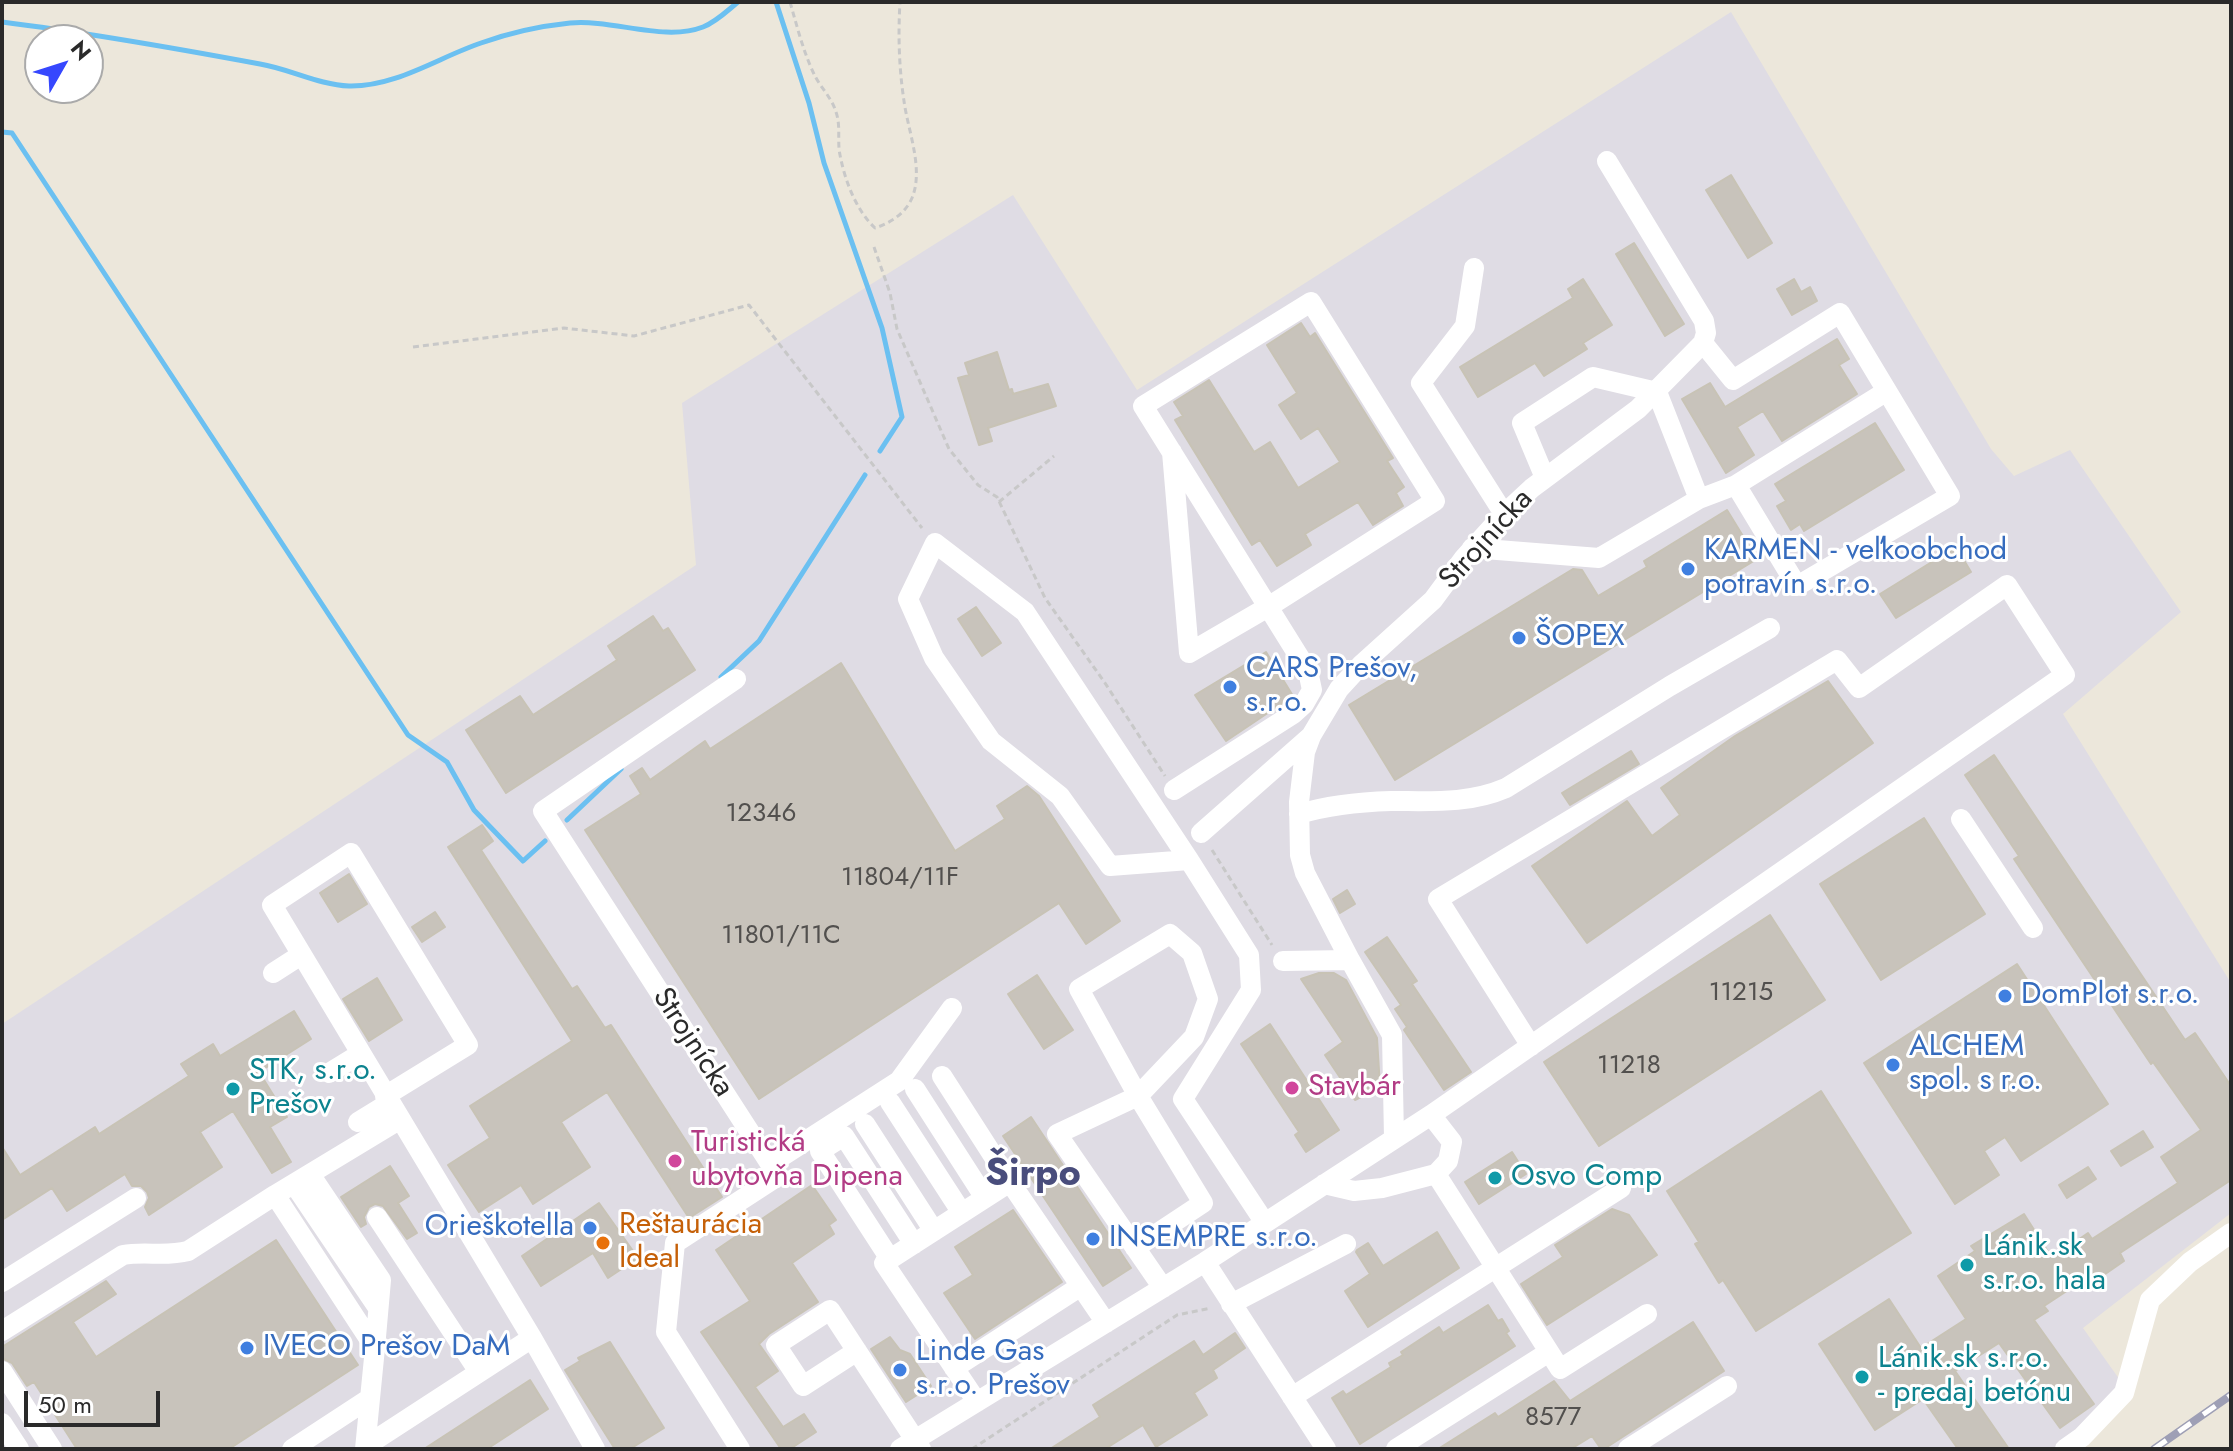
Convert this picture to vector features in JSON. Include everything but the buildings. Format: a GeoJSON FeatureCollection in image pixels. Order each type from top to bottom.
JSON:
{"type":"FeatureCollection","features":[{"type":"Feature","properties":{"kind":"street"},"geometry":{"type":"LineString","coordinates":[[1607,161],[1704,321],[1706,333],[1703,343],[1733,380],[1840,313],[1950,496],[1797,586],[1736,485]]}},
{"type":"Feature","properties":{"kind":"street"},"geometry":{"type":"LineString","coordinates":[[1474,268],[1465,326],[1421,383],[1504,514]]}},
{"type":"Feature","properties":{"kind":"street"},"geometry":{"type":"LineString","coordinates":[[1172,452],[1189,653],[1268,607],[1435,501],[1311,302],[1143,406],[1172,452],[1268,607],[1308,671],[1312,690],[1304,704],[1293,714],[1174,790]]}},
{"type":"Feature","properties":{"kind":"street","name":"Strojnícka"},"geometry":{"type":"LineString","coordinates":[[1394,1138],[1392,1035],[1305,873],[1300,855],[1299,814],[1305,752],[1311,736],[1339,689],[1433,600],[1472,548],[1504,514],[1545,478],[1638,409],[1703,343]]}},
{"type":"Feature","properties":{"kind":"street"},"geometry":{"type":"LineString","coordinates":[[1545,478],[1522,423],[1593,377],[1657,392],[1699,499]]}},
{"type":"Feature","properties":{"kind":"street"},"geometry":{"type":"LineString","coordinates":[[1472,548],[1599,558],[1699,499],[1736,485],[1887,391]]}},
{"type":"Feature","properties":{"kind":"street"},"geometry":{"type":"LineString","coordinates":[[1189,860],[1110,866],[1060,796],[991,741],[934,658],[908,599],[935,543],[1025,612],[1189,860],[1249,955],[1251,990],[1183,1099],[1265,1223]]}},
{"type":"Feature","properties":{"kind":"street"},"geometry":{"type":"LineString","coordinates":[[857,1351],[912,1446],[977,1402],[1205,1262],[1431,1115],[1531,1046],[2065,675],[2007,585],[1859,688],[1837,660],[1438,899],[1531,1046]]}},
{"type":"Feature","properties":{"kind":"street"},"geometry":{"type":"LineString","coordinates":[[1299,814],[1334,806],[1390,801],[1446,801],[1489,795],[1506,788],[1770,628]]}},
{"type":"Feature","properties":{"kind":"street","name":"Strojnícka"},"geometry":{"type":"LineString","coordinates":[[736,679],[543,811],[770,1164]]}},
{"type":"Feature","properties":{"kind":"street"},"geometry":{"type":"LineString","coordinates":[[1201,833],[1311,736]]}},
{"type":"Feature","properties":{"kind":"street"},"geometry":{"type":"LineString","coordinates":[[1961,819],[2033,928]]}},
{"type":"Feature","properties":{"kind":"street"},"geometry":{"type":"LineString","coordinates":[[2,1331],[123,1255],[138,1252],[172,1255],[188,1251],[302,1179],[391,1107],[468,1045],[351,853],[272,905],[391,1107],[532,1338],[595,1449]]}},
{"type":"Feature","properties":{"kind":"street"},"geometry":{"type":"LineString","coordinates":[[1135,1248],[1203,1203],[1138,1096],[1079,989],[1170,934],[1192,953],[1208,999],[1194,1037],[1138,1096],[1057,1134],[1135,1248],[1163,1288]]}},
{"type":"Feature","properties":{"kind":"street"},"geometry":{"type":"LineString","coordinates":[[273,973],[301,955]]}},
{"type":"Feature","properties":{"kind":"street"},"geometry":{"type":"LineString","coordinates":[[1283,961],[1350,960]]}},
{"type":"Feature","properties":{"kind":"street"},"geometry":{"type":"LineString","coordinates":[[740,1449],[666,1332],[675,1243],[778,1176],[770,1164],[899,1081],[952,1008]]}},
{"type":"Feature","properties":{"kind":"street"},"geometry":{"type":"LineString","coordinates":[[329,1073],[360,1054]]}},
{"type":"Feature","properties":{"kind":"street"},"geometry":{"type":"LineString","coordinates":[[942,1076],[1106,1323]]}},
{"type":"Feature","properties":{"kind":"street"},"geometry":{"type":"LineString","coordinates":[[915,1089],[985,1198]]}},
{"type":"Feature","properties":{"kind":"street"},"geometry":{"type":"LineString","coordinates":[[890,1102],[962,1213]]}},
{"type":"Feature","properties":{"kind":"street"},"geometry":{"type":"LineString","coordinates":[[358,1122],[391,1107]]}},
{"type":"Feature","properties":{"kind":"street"},"geometry":{"type":"LineString","coordinates":[[1324,1184],[1354,1191],[1382,1188],[1436,1174],[1448,1161],[1452,1142],[1431,1115]]}},
{"type":"Feature","properties":{"kind":"street"},"geometry":{"type":"LineString","coordinates":[[865,1124],[934,1231]]}},
{"type":"Feature","properties":{"kind":"street"},"geometry":{"type":"LineString","coordinates":[[890,1259],[820,1151],[844,1136],[914,1244]]}},
{"type":"Feature","properties":{"kind":"street"},"geometry":{"type":"LineString","coordinates":[[1436,1174],[1560,1369],[1647,1314]]}},
{"type":"Feature","properties":{"kind":"street"},"geometry":{"type":"LineString","coordinates":[[302,1179],[378,1308],[366,1448]]}},
{"type":"Feature","properties":{"kind":"street"},"geometry":{"type":"LineString","coordinates":[[977,1402],[884,1263],[1010,1182]]}},
{"type":"Feature","properties":{"kind":"street"},"geometry":{"type":"LineString","coordinates":[[1292,1397],[1621,1188]]}},
{"type":"Feature","properties":{"kind":"street"},"geometry":{"type":"LineString","coordinates":[[275,1195],[375,1348]]}},
{"type":"Feature","properties":{"kind":"street"},"geometry":{"type":"LineString","coordinates":[[2,1282],[136,1198]]}},
{"type":"Feature","properties":{"kind":"street"},"geometry":{"type":"LineString","coordinates":[[377,1217],[484,1369]]}},
{"type":"Feature","properties":{"kind":"street"},"geometry":{"type":"LineString","coordinates":[[2065,1449],[2082,1437],[2124,1393],[2150,1300],[2190,1262],[2231,1233]]}},
{"type":"Feature","properties":{"kind":"street"},"geometry":{"type":"LineString","coordinates":[[408,1239],[484,1369]]}},
{"type":"Feature","properties":{"kind":"street"},"geometry":{"type":"LineString","coordinates":[[1231,1304],[1346,1244]]}},
{"type":"Feature","properties":{"kind":"street"},"geometry":{"type":"LineString","coordinates":[[1205,1262],[1326,1449]]}},
{"type":"Feature","properties":{"kind":"street"},"geometry":{"type":"LineString","coordinates":[[954,1368],[1081,1286]]}},
{"type":"Feature","properties":{"kind":"street"},"geometry":{"type":"LineString","coordinates":[[366,1448],[532,1338]]}},
{"type":"Feature","properties":{"kind":"street"},"geometry":{"type":"LineString","coordinates":[[1396,1449],[1549,1352]]}},
{"type":"Feature","properties":{"kind":"street"},"geometry":{"type":"LineString","coordinates":[[2,1371],[52,1449]]}},
{"type":"Feature","properties":{"kind":"street"},"geometry":{"type":"LineString","coordinates":[[1628,1449],[1727,1386]]}},
{"type":"Feature","properties":{"kind":"street"},"geometry":{"type":"LineString","coordinates":[[292,1449],[370,1398]]}},
{"type":"Feature","properties":{"kind":"street"},"geometry":{"type":"LineString","coordinates":[[2,1423],[19,1449]]}},
{"type":"Feature","properties":{"kind":"path"},"geometry":{"type":"LineString","coordinates":[[790,2],[815,77],[836,110],[840,132],[839,153],[855,200],[862,215],[875,228],[889,224],[912,200],[917,175],[904,99],[898,34],[900,2]]}},
{"type":"Feature","properties":{"kind":"path"},"geometry":{"type":"LineString","coordinates":[[874,247],[890,293],[897,329],[949,449],[978,485],[999,502],[1045,598],[1174,790]]}},
{"type":"Feature","properties":{"kind":"path"},"geometry":{"type":"LineString","coordinates":[[413,347],[564,328],[634,336],[749,305],[935,543]]}},
{"type":"Feature","properties":{"kind":"path"},"geometry":{"type":"LineString","coordinates":[[999,502],[1054,456]]}},
{"type":"Feature","properties":{"kind":"path"},"geometry":{"type":"LineString","coordinates":[[1201,833],[1283,961]]}},
{"type":"Feature","properties":{"kind":"path"},"geometry":{"type":"LineString","coordinates":[[972,1449],[1177,1315],[1231,1304]]}},
{"type":"Feature","properties":{"kind":"shaded area"},"geometry":{"type":"Polygon","coordinates":[[[1731,12],[1991,449],[2014,476],[2070,450],[2181,612],[2063,714],[2231,983],[2231,1213],[2083,1328],[2132,1397],[2057,1449],[2,1449],[2,1024],[696,565],[682,403],[1013,195],[1137,390],[1731,12]]]}},
{"type":"Feature","properties":{"kind":"waterway"},"geometry":{"type":"LineString","coordinates":[[2,22],[228,58],[349,86],[384,82],[481,43],[548,26],[586,23],[655,31],[688,31],[712,22],[738,2]]}},
{"type":"Feature","properties":{"kind":"waterway"},"geometry":{"type":"LineString","coordinates":[[776,2],[809,103],[824,163],[882,328],[902,417],[880,451]]}},
{"type":"Feature","properties":{"kind":"waterway"},"geometry":{"type":"LineString","coordinates":[[2,132],[12,133],[408,735],[447,762],[474,810],[523,861],[545,841]]}},
{"type":"Feature","properties":{"kind":"waterway"},"geometry":{"type":"LineString","coordinates":[[721,677],[759,641],[865,475]]}},
{"type":"Feature","properties":{"kind":"waterway"},"geometry":{"type":"LineString","coordinates":[[567,820],[621,769]]}},
{"type":"Feature","properties":{"kind":"railway"},"geometry":{"type":"LineString","coordinates":[[2154,1449],[2231,1395]]}},
{"type":"Feature","properties":{"kind":"place","name":"KARMEN - veľkoobchod potravín s.r.o."},"geometry":{"type":"Point","coordinates":[1688,569]}},
{"type":"Feature","properties":{"kind":"place","name":"ŠOPEX"},"geometry":{"type":"Point","coordinates":[1519,638]}},
{"type":"Feature","properties":{"kind":"place","name":"CARS Prešov, s.r.o."},"geometry":{"type":"Point","coordinates":[1230,687]}},
{"type":"Feature","properties":{"kind":"place","name":"DomPlot s.r.o."},"geometry":{"type":"Point","coordinates":[2005,996]}},
{"type":"Feature","properties":{"kind":"place","name":"ALCHEM spol. s r.o."},"geometry":{"type":"Point","coordinates":[1893,1065]}},
{"type":"Feature","properties":{"kind":"place","name":"Stavbár"},"geometry":{"type":"Point","coordinates":[1292,1088]}},
{"type":"Feature","properties":{"kind":"place","name":"STK, s.r.o. Prešov"},"geometry":{"type":"Point","coordinates":[233,1089]}},
{"type":"Feature","properties":{"kind":"place","name":"Turistická ubytovňa Dipena"},"geometry":{"type":"Point","coordinates":[675,1161]}},
{"type":"Feature","properties":{"kind":"place","name":"Osvo Comp"},"geometry":{"type":"Point","coordinates":[1495,1178]}},
{"type":"Feature","properties":{"kind":"place","name":"Orieškotella"},"geometry":{"type":"Point","coordinates":[590,1228]}},
{"type":"Feature","properties":{"kind":"place","name":"INSEMPRE s.r.o."},"geometry":{"type":"Point","coordinates":[1093,1239]}},
{"type":"Feature","properties":{"kind":"place","name":"Reštaurácia Ideal"},"geometry":{"type":"Point","coordinates":[603,1243]}},
{"type":"Feature","properties":{"kind":"place","name":"Lánik.sk s.r.o. hala"},"geometry":{"type":"Point","coordinates":[1967,1265]}},
{"type":"Feature","properties":{"kind":"place","name":"IVECO Prešov DaM"},"geometry":{"type":"Point","coordinates":[247,1348]}},
{"type":"Feature","properties":{"kind":"place","name":"Linde Gas s.r.o. Prešov"},"geometry":{"type":"Point","coordinates":[900,1370]}},
{"type":"Feature","properties":{"kind":"place","name":"Lánik.sk s.r.o. - predaj betónu"},"geometry":{"type":"Point","coordinates":[1862,1377]}},
{"type":"Feature","properties":{"kind":"district","name":"Širpo"},"geometry":{"type":"Point","coordinates":[1033,1176]}}]}
